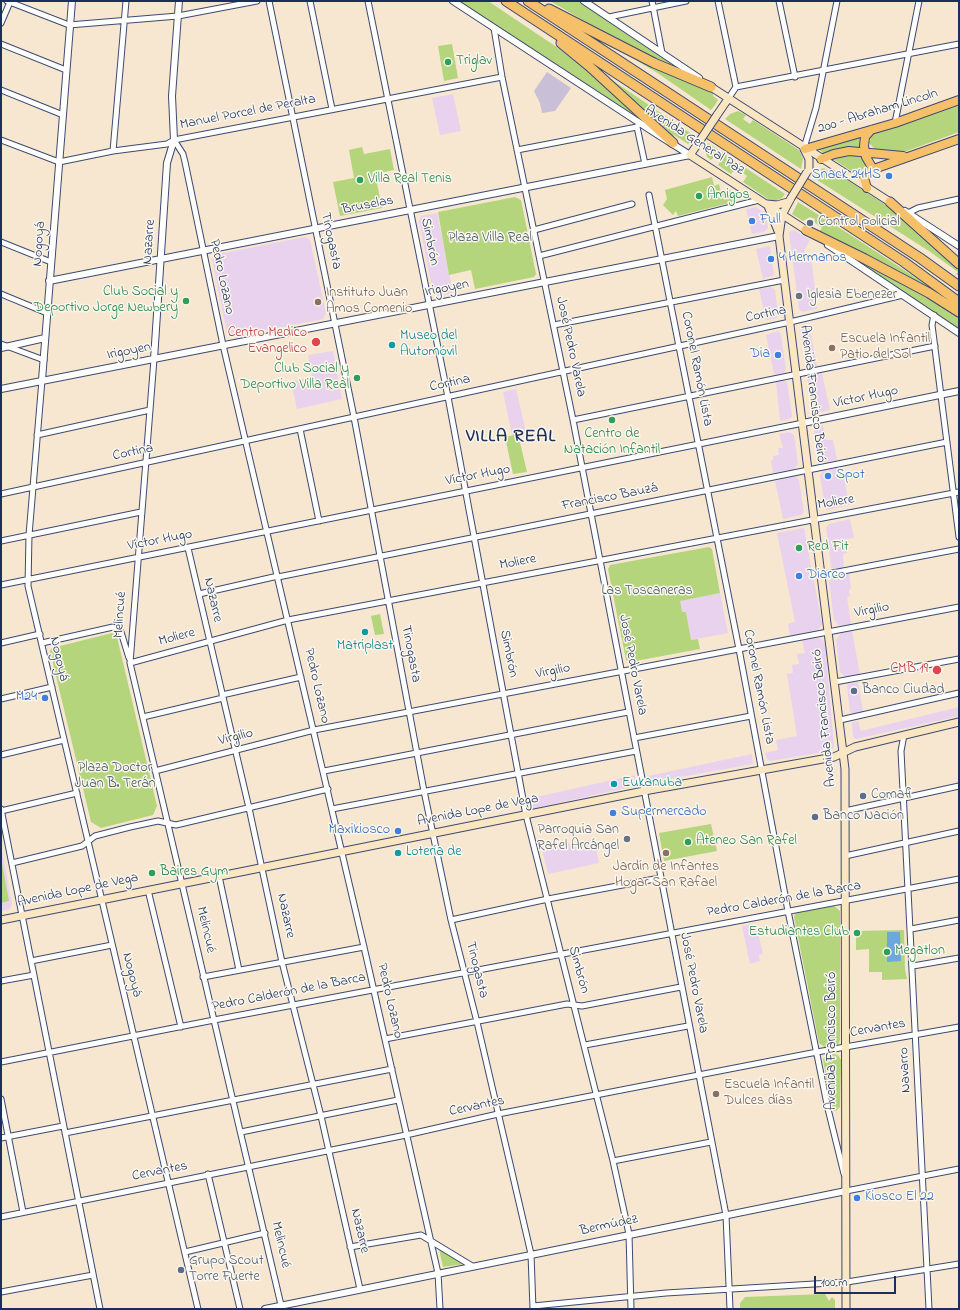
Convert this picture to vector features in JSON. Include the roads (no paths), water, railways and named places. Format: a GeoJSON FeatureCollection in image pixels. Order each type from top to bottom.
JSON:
{"type":"FeatureCollection","features":[{"type":"Feature","properties":{"kind":"highway","name":"Avenida General Paz"},"geometry":{"type":"LineString","coordinates":[[507,1],[904,262],[959,302]]}},
{"type":"Feature","properties":{"kind":"highway"},"geometry":{"type":"LineString","coordinates":[[507,1],[589,66],[673,143]]}},
{"type":"Feature","properties":{"kind":"highway","name":"Avenida General Paz"},"geometry":{"type":"LineString","coordinates":[[528,1],[920,258],[959,286]]}},
{"type":"Feature","properties":{"kind":"highway"},"geometry":{"type":"LineString","coordinates":[[533,1],[654,63],[712,87]]}},
{"type":"Feature","properties":{"kind":"highway"},"geometry":{"type":"LineString","coordinates":[[890,202],[959,264]]}},
{"type":"Feature","properties":{"kind":"highway"},"geometry":{"type":"LineString","coordinates":[[806,230],[930,293],[959,312]]}},
{"type":"Feature","properties":{"kind":"main road"},"geometry":{"type":"LineString","coordinates":[[712,87],[805,149],[890,202]]}},
{"type":"Feature","properties":{"kind":"main road"},"geometry":{"type":"LineString","coordinates":[[690,154],[728,99]]}},
{"type":"Feature","properties":{"kind":"main road","name":"200 - Abraham Lincoln"},"geometry":{"type":"LineString","coordinates":[[805,149],[895,123],[959,100]]}},
{"type":"Feature","properties":{"kind":"main road"},"geometry":{"type":"LineString","coordinates":[[872,129],[864,141],[864,152],[873,169]]}},
{"type":"Feature","properties":{"kind":"main road"},"geometry":{"type":"LineString","coordinates":[[867,188],[864,183],[864,177],[867,172],[959,139]]}},
{"type":"Feature","properties":{"kind":"main road"},"geometry":{"type":"LineString","coordinates":[[805,149],[810,161],[808,171]]}},
{"type":"Feature","properties":{"kind":"main road"},"geometry":{"type":"LineString","coordinates":[[821,159],[841,152],[864,152],[906,157]]}},
{"type":"Feature","properties":{"kind":"main road","name":"Avenida General Paz"},"geometry":{"type":"LineString","coordinates":[[690,154],[806,230]]}},
{"type":"Feature","properties":{"kind":"main road","name":"Avenida Francisco Beiró"},"geometry":{"type":"LineString","coordinates":[[821,159],[808,171],[789,200],[782,215],[779,236],[844,752],[846,1309]]}},
{"type":"Feature","properties":{"kind":"main road"},"geometry":{"type":"LineString","coordinates":[[764,203],[777,205],[789,200]]}},
{"type":"Feature","properties":{"kind":"main road"},"geometry":{"type":"LineString","coordinates":[[764,203],[779,236]]}},
{"type":"Feature","properties":{"kind":"main road","name":"Avenida Lope de Vega"},"geometry":{"type":"LineString","coordinates":[[1,920],[644,791],[834,757],[854,747],[959,722]]}},
{"type":"Feature","properties":{"kind":"street"},"geometry":{"type":"LineString","coordinates":[[1,23],[8,1],[69,25],[178,16],[257,1]]}},
{"type":"Feature","properties":{"kind":"street","name":"Nogoyá"},"geometry":{"type":"LineString","coordinates":[[72,1],[29,535],[27,580],[198,1309]]}},
{"type":"Feature","properties":{"kind":"street"},"geometry":{"type":"LineString","coordinates":[[114,151],[126,1]]}},
{"type":"Feature","properties":{"kind":"street","name":"Nazarre"},"geometry":{"type":"LineString","coordinates":[[138,558],[162,258],[167,163],[174,140],[172,96],[179,1]]}},
{"type":"Feature","properties":{"kind":"street","name":"Tinogasta"},"geometry":{"type":"LineString","coordinates":[[268,1],[354,417],[424,791],[451,920],[477,1022],[531,1254],[533,1308]]}},
{"type":"Feature","properties":{"kind":"street"},"geometry":{"type":"LineString","coordinates":[[310,1],[332,109]]}},
{"type":"Feature","properties":{"kind":"street","name":"Simbrón"},"geometry":{"type":"LineString","coordinates":[[368,1],[448,397],[526,815],[585,1045],[629,1234],[631,1309]]}},
{"type":"Feature","properties":{"kind":"street","name":"Avenida General Paz"},"geometry":{"type":"LineString","coordinates":[[453,1],[638,125],[673,143],[690,154]]}},
{"type":"Feature","properties":{"kind":"street"},"geometry":{"type":"LineString","coordinates":[[584,1],[712,87]]}},
{"type":"Feature","properties":{"kind":"street"},"geometry":{"type":"LineString","coordinates":[[652,1],[662,53]]}},
{"type":"Feature","properties":{"kind":"street"},"geometry":{"type":"LineString","coordinates":[[609,17],[686,1]]}},
{"type":"Feature","properties":{"kind":"street"},"geometry":{"type":"LineString","coordinates":[[718,1],[736,87],[728,99]]}},
{"type":"Feature","properties":{"kind":"street"},"geometry":{"type":"LineString","coordinates":[[780,1],[795,77]]}},
{"type":"Feature","properties":{"kind":"street"},"geometry":{"type":"LineString","coordinates":[[805,149],[810,135],[838,1]]}},
{"type":"Feature","properties":{"kind":"street"},"geometry":{"type":"LineString","coordinates":[[895,123],[918,1]]}},
{"type":"Feature","properties":{"kind":"street","name":"José Pedro Varela"},"geometry":{"type":"LineString","coordinates":[[494,28],[502,77],[573,420],[688,1026],[726,1215],[730,1309]]}},
{"type":"Feature","properties":{"kind":"street"},"geometry":{"type":"LineString","coordinates":[[1,44],[66,70]]}},
{"type":"Feature","properties":{"kind":"street"},"geometry":{"type":"LineString","coordinates":[[736,87],[795,77],[959,44]]}},
{"type":"Feature","properties":{"kind":"street","name":"Manuel Porcel de Peralta"},"geometry":{"type":"LineString","coordinates":[[59,162],[114,151],[167,144],[174,140],[502,77]]}},
{"type":"Feature","properties":{"kind":"street"},"geometry":{"type":"LineString","coordinates":[[1,90],[63,115]]}},
{"type":"Feature","properties":{"kind":"street"},"geometry":{"type":"LineString","coordinates":[[517,150],[638,125],[645,164]]}},
{"type":"Feature","properties":{"kind":"street"},"geometry":{"type":"LineString","coordinates":[[1,140],[59,162]]}},
{"type":"Feature","properties":{"kind":"street","name":"Pedro Lozano"},"geometry":{"type":"LineString","coordinates":[[174,140],[183,154],[185,162],[223,345],[268,531],[385,1038],[438,1273],[440,1309]]}},
{"type":"Feature","properties":{"kind":"street","name":"Bruselas"},"geometry":{"type":"LineString","coordinates":[[49,281],[525,188],[690,154]]}},
{"type":"Feature","properties":{"kind":"street","name":"Coronel Ramón Lista"},"geometry":{"type":"LineString","coordinates":[[649,195],[663,259],[688,396],[699,444],[739,649],[788,911],[838,1154],[846,1182]]}},
{"type":"Feature","properties":{"kind":"street"},"geometry":{"type":"LineString","coordinates":[[908,213],[918,208],[959,199]]}},
{"type":"Feature","properties":{"kind":"street"},"geometry":{"type":"LineString","coordinates":[[890,202],[959,246]]}},
{"type":"Feature","properties":{"kind":"street"},"geometry":{"type":"LineString","coordinates":[[539,256],[656,227],[764,203]]}},
{"type":"Feature","properties":{"kind":"street"},"geometry":{"type":"LineString","coordinates":[[534,230],[632,204]]}},
{"type":"Feature","properties":{"kind":"street","name":"Avenida General Paz"},"geometry":{"type":"LineString","coordinates":[[806,230],[959,333]]}},
{"type":"Feature","properties":{"kind":"street","name":"Irigoyen"},"geometry":{"type":"LineString","coordinates":[[1,388],[779,236]]}},
{"type":"Feature","properties":{"kind":"street"},"geometry":{"type":"LineString","coordinates":[[1,242],[51,262]]}},
{"type":"Feature","properties":{"kind":"street"},"geometry":{"type":"LineString","coordinates":[[554,325],[784,280]]}},
{"type":"Feature","properties":{"kind":"street"},"geometry":{"type":"LineString","coordinates":[[1,294],[47,313]]}},
{"type":"Feature","properties":{"kind":"street","name":"Cortina"},"geometry":{"type":"LineString","coordinates":[[1,494],[790,322],[903,295]]}},
{"type":"Feature","properties":{"kind":"street"},"geometry":{"type":"LineString","coordinates":[[934,315],[932,325],[947,442],[956,492],[959,537]]}},
{"type":"Feature","properties":{"kind":"street"},"geometry":{"type":"LineString","coordinates":[[1,348],[46,338]]}},
{"type":"Feature","properties":{"kind":"street"},"geometry":{"type":"LineString","coordinates":[[1,344],[44,360]]}},
{"type":"Feature","properties":{"kind":"street"},"geometry":{"type":"LineString","coordinates":[[573,420],[935,346]]}},
{"type":"Feature","properties":{"kind":"street","name":"Víctor Hugo"},"geometry":{"type":"LineString","coordinates":[[1,585],[959,391]]}},
{"type":"Feature","properties":{"kind":"street"},"geometry":{"type":"LineString","coordinates":[[37,434],[150,410]]}},
{"type":"Feature","properties":{"kind":"street"},"geometry":{"type":"LineString","coordinates":[[300,429],[319,521]]}},
{"type":"Feature","properties":{"kind":"street","name":"Francisco Bauzá"},"geometry":{"type":"LineString","coordinates":[[199,594],[278,576],[475,538],[808,469],[947,442]]}},
{"type":"Feature","properties":{"kind":"street","name":"Moliere"},"geometry":{"type":"LineString","coordinates":[[130,663],[288,620],[956,492]]}},
{"type":"Feature","properties":{"kind":"street"},"geometry":{"type":"LineString","coordinates":[[1,541],[141,512]]}},
{"type":"Feature","properties":{"kind":"street","name":"Nazarre"},"geometry":{"type":"LineString","coordinates":[[188,548],[249,808],[282,962],[321,1116],[360,1289]]}},
{"type":"Feature","properties":{"kind":"street"},"geometry":{"type":"LineString","coordinates":[[822,575],[959,549]]}},
{"type":"Feature","properties":{"kind":"street","name":"Melincué"},"geometry":{"type":"LineString","coordinates":[[138,558],[130,663],[203,977],[234,1100],[281,1306]]}},
{"type":"Feature","properties":{"kind":"street","name":"Virgilio"},"geometry":{"type":"LineString","coordinates":[[155,771],[314,730],[959,607]]}},
{"type":"Feature","properties":{"kind":"street"},"geometry":{"type":"LineString","coordinates":[[42,643],[108,627],[118,629],[121,632],[130,663]]}},
{"type":"Feature","properties":{"kind":"street"},"geometry":{"type":"LineString","coordinates":[[1,643],[40,634]]}},
{"type":"Feature","properties":{"kind":"street"},"geometry":{"type":"LineString","coordinates":[[835,682],[959,659]]}},
{"type":"Feature","properties":{"kind":"street"},"geometry":{"type":"LineString","coordinates":[[143,717],[301,677]]}},
{"type":"Feature","properties":{"kind":"street"},"geometry":{"type":"LineString","coordinates":[[1,699],[52,687]]}},
{"type":"Feature","properties":{"kind":"street"},"geometry":{"type":"LineString","coordinates":[[840,720],[959,693]]}},
{"type":"Feature","properties":{"kind":"street"},"geometry":{"type":"LineString","coordinates":[[324,771],[628,712]]}},
{"type":"Feature","properties":{"kind":"street"},"geometry":{"type":"LineString","coordinates":[[634,738],[751,716]]}},
{"type":"Feature","properties":{"kind":"street","name":"Navarro"},"geometry":{"type":"LineString","coordinates":[[904,735],[901,751],[917,1035],[929,1309]]}},
{"type":"Feature","properties":{"kind":"street"},"geometry":{"type":"LineString","coordinates":[[1,755],[64,740]]}},
{"type":"Feature","properties":{"kind":"street"},"geometry":{"type":"LineString","coordinates":[[332,809],[636,751]]}},
{"type":"Feature","properties":{"kind":"street"},"geometry":{"type":"LineString","coordinates":[[845,811],[959,786]]}},
{"type":"Feature","properties":{"kind":"street"},"geometry":{"type":"LineString","coordinates":[[12,863],[82,846],[96,836],[144,824],[158,821],[176,824],[328,790]]}},
{"type":"Feature","properties":{"kind":"street"},"geometry":{"type":"LineString","coordinates":[[77,793],[1,810],[100,1309]]}},
{"type":"Feature","properties":{"kind":"street"},"geometry":{"type":"LineString","coordinates":[[845,856],[959,831]]}},
{"type":"Feature","properties":{"kind":"street"},"geometry":{"type":"LineString","coordinates":[[219,876],[239,970]]}},
{"type":"Feature","properties":{"kind":"street"},"geometry":{"type":"LineString","coordinates":[[451,920],[548,899],[660,878]]}},
{"type":"Feature","properties":{"kind":"street","name":"Pedro Calderón de la Barca"},"geometry":{"type":"LineString","coordinates":[[1,1062],[671,932],[959,879]]}},
{"type":"Feature","properties":{"kind":"street"},"geometry":{"type":"LineString","coordinates":[[148,890],[181,1027]]}},
{"type":"Feature","properties":{"kind":"street"},"geometry":{"type":"LineString","coordinates":[[911,929],[959,920]]}},
{"type":"Feature","properties":{"kind":"street"},"geometry":{"type":"LineString","coordinates":[[31,961],[112,945]]}},
{"type":"Feature","properties":{"kind":"street"},"geometry":{"type":"LineString","coordinates":[[203,977],[364,946]]}},
{"type":"Feature","properties":{"kind":"street"},"geometry":{"type":"LineString","coordinates":[[913,966],[959,958]]}},
{"type":"Feature","properties":{"kind":"street"},"geometry":{"type":"LineString","coordinates":[[1,981],[34,975]]}},
{"type":"Feature","properties":{"kind":"street"},"geometry":{"type":"LineString","coordinates":[[385,1038],[567,1004],[582,1006],[681,987]]}},
{"type":"Feature","properties":{"kind":"street"},"geometry":{"type":"LineString","coordinates":[[585,1045],[688,1026]]}},
{"type":"Feature","properties":{"kind":"street","name":"Cervantes"},"geometry":{"type":"LineString","coordinates":[[1,1217],[406,1135],[498,1114],[817,1052],[959,1027]]}},
{"type":"Feature","properties":{"kind":"street"},"geometry":{"type":"LineString","coordinates":[[65,1134],[392,1069]]}},
{"type":"Feature","properties":{"kind":"street"},"geometry":{"type":"LineString","coordinates":[[1,1099],[23,1212]]}},
{"type":"Feature","properties":{"kind":"street"},"geometry":{"type":"LineString","coordinates":[[241,1132],[398,1100]]}},
{"type":"Feature","properties":{"kind":"street"},"geometry":{"type":"LineString","coordinates":[[1,1138],[63,1126]]}},
{"type":"Feature","properties":{"kind":"street"},"geometry":{"type":"LineString","coordinates":[[613,1161],[711,1142]]}},
{"type":"Feature","properties":{"kind":"street","name":"Bermúdez"},"geometry":{"type":"LineString","coordinates":[[265,1309],[629,1234],[959,1169]]}},
{"type":"Feature","properties":{"kind":"street"},"geometry":{"type":"LineString","coordinates":[[208,1174],[240,1309]]}},
{"type":"Feature","properties":{"kind":"street"},"geometry":{"type":"LineString","coordinates":[[185,1252],[265,1233]]}},
{"type":"Feature","properties":{"kind":"street"},"geometry":{"type":"LineString","coordinates":[[350,1246],[421,1235],[430,1239],[472,1266]]}},
{"type":"Feature","properties":{"kind":"street"},"geometry":{"type":"LineString","coordinates":[[533,1308],[631,1297],[847,1282],[959,1264]]}},
{"type":"Feature","properties":{"kind":"street"},"geometry":{"type":"LineString","coordinates":[[1,1292],[93,1275]]}},
{"type":"Feature","properties":{"kind":"water"},"geometry":{"type":"Polygon","coordinates":[[[887,932],[900,932],[901,961],[887,962],[887,932]]]}},
{"type":"Feature","properties":{"kind":"place","name":"Triglav"},"geometry":{"type":"Point","coordinates":[448,62]}},
{"type":"Feature","properties":{"kind":"place","name":"Snack 24HS"},"geometry":{"type":"Point","coordinates":[889,176]}},
{"type":"Feature","properties":{"kind":"place","name":"Villa Real Tenis"},"geometry":{"type":"Point","coordinates":[360,180]}},
{"type":"Feature","properties":{"kind":"place","name":"Amigos"},"geometry":{"type":"Point","coordinates":[699,196]}},
{"type":"Feature","properties":{"kind":"place","name":"Full"},"geometry":{"type":"Point","coordinates":[752,221]}},
{"type":"Feature","properties":{"kind":"place","name":"Control policial"},"geometry":{"type":"Point","coordinates":[810,223]}},
{"type":"Feature","properties":{"kind":"place","name":"4 Hermanos"},"geometry":{"type":"Point","coordinates":[771,259]}},
{"type":"Feature","properties":{"kind":"place","name":"Iglesia Ebenezer"},"geometry":{"type":"Point","coordinates":[799,296]}},
{"type":"Feature","properties":{"kind":"place","name":"Club Social y Deportivo Jorge Newbery"},"geometry":{"type":"Point","coordinates":[186,301]}},
{"type":"Feature","properties":{"kind":"place","name":"Instituto Juan Amos Comenio"},"geometry":{"type":"Point","coordinates":[318,302]}},
{"type":"Feature","properties":{"kind":"place","name":"Centro Medico Evangelico"},"geometry":{"type":"Point","coordinates":[316,342]}},
{"type":"Feature","properties":{"kind":"place","name":"Museo del Automóvil"},"geometry":{"type":"Point","coordinates":[392,345]}},
{"type":"Feature","properties":{"kind":"place","name":"Escuela Infantil Patio del Sol"},"geometry":{"type":"Point","coordinates":[832,348]}},
{"type":"Feature","properties":{"kind":"place","name":"Dia"},"geometry":{"type":"Point","coordinates":[778,355]}},
{"type":"Feature","properties":{"kind":"place","name":"Club Social y Deportivo Villa Real"},"geometry":{"type":"Point","coordinates":[357,378]}},
{"type":"Feature","properties":{"kind":"place","name":"Centro de Natación Infantil"},"geometry":{"type":"Point","coordinates":[612,420]}},
{"type":"Feature","properties":{"kind":"place","name":"Spot"},"geometry":{"type":"Point","coordinates":[828,476]}},
{"type":"Feature","properties":{"kind":"place","name":"Red Fit"},"geometry":{"type":"Point","coordinates":[799,548]}},
{"type":"Feature","properties":{"kind":"place","name":"Diarco"},"geometry":{"type":"Point","coordinates":[799,576]}},
{"type":"Feature","properties":{"kind":"place","name":"Matriplast"},"geometry":{"type":"Point","coordinates":[365,632]}},
{"type":"Feature","properties":{"kind":"place","name":"CMB 19"},"geometry":{"type":"Point","coordinates":[937,670]}},
{"type":"Feature","properties":{"kind":"place","name":"Banco Ciudad"},"geometry":{"type":"Point","coordinates":[854,691]}},
{"type":"Feature","properties":{"kind":"place","name":"M24"},"geometry":{"type":"Point","coordinates":[45,698]}},
{"type":"Feature","properties":{"kind":"place","name":"Eukanuba"},"geometry":{"type":"Point","coordinates":[614,784]}},
{"type":"Feature","properties":{"kind":"place","name":"Comafi"},"geometry":{"type":"Point","coordinates":[863,796]}},
{"type":"Feature","properties":{"kind":"place","name":"Supermercado"},"geometry":{"type":"Point","coordinates":[613,813]}},
{"type":"Feature","properties":{"kind":"place","name":"Banco Nación"},"geometry":{"type":"Point","coordinates":[815,817]}},
{"type":"Feature","properties":{"kind":"place","name":"Maxikiosco"},"geometry":{"type":"Point","coordinates":[398,831]}},
{"type":"Feature","properties":{"kind":"place","name":"Parroquia San Rafel Arcángel"},"geometry":{"type":"Point","coordinates":[627,839]}},
{"type":"Feature","properties":{"kind":"place","name":"Ateneo San Rafel"},"geometry":{"type":"Point","coordinates":[688,842]}},
{"type":"Feature","properties":{"kind":"place","name":"Lotería de"},"geometry":{"type":"Point","coordinates":[398,853]}},
{"type":"Feature","properties":{"kind":"place","name":"Jardín de Infantes Hogar San Rafael"},"geometry":{"type":"Point","coordinates":[666,853]}},
{"type":"Feature","properties":{"kind":"place","name":"Baires Gym"},"geometry":{"type":"Point","coordinates":[152,873]}},
{"type":"Feature","properties":{"kind":"place","name":"Estudiantes Club"},"geometry":{"type":"Point","coordinates":[857,933]}},
{"type":"Feature","properties":{"kind":"place","name":"Megatlon"},"geometry":{"type":"Point","coordinates":[887,952]}},
{"type":"Feature","properties":{"kind":"place","name":"Escuela Infantil Dulces días"},"geometry":{"type":"Point","coordinates":[716,1094]}},
{"type":"Feature","properties":{"kind":"place","name":"Kiosco El 22"},"geometry":{"type":"Point","coordinates":[857,1198]}},
{"type":"Feature","properties":{"kind":"place","name":"Grupo Scout Torre Fuerte"},"geometry":{"type":"Point","coordinates":[181,1270]}},
{"type":"Feature","properties":{"kind":"district","name":"VILLA REAL"},"geometry":{"type":"Point","coordinates":[511,438]}},
{"type":"Feature","properties":{"kind":"park label","name":"Plaza Villa Real"},"geometry":{"type":"Point","coordinates":[490,239]}},
{"type":"Feature","properties":{"kind":"park label","name":"Las Toscaneras"},"geometry":{"type":"Point","coordinates":[647,592]}},
{"type":"Feature","properties":{"kind":"park label","name":"Plaza Doctor Juan B. Terán"},"geometry":{"type":"Point","coordinates":[115,778]}}]}
